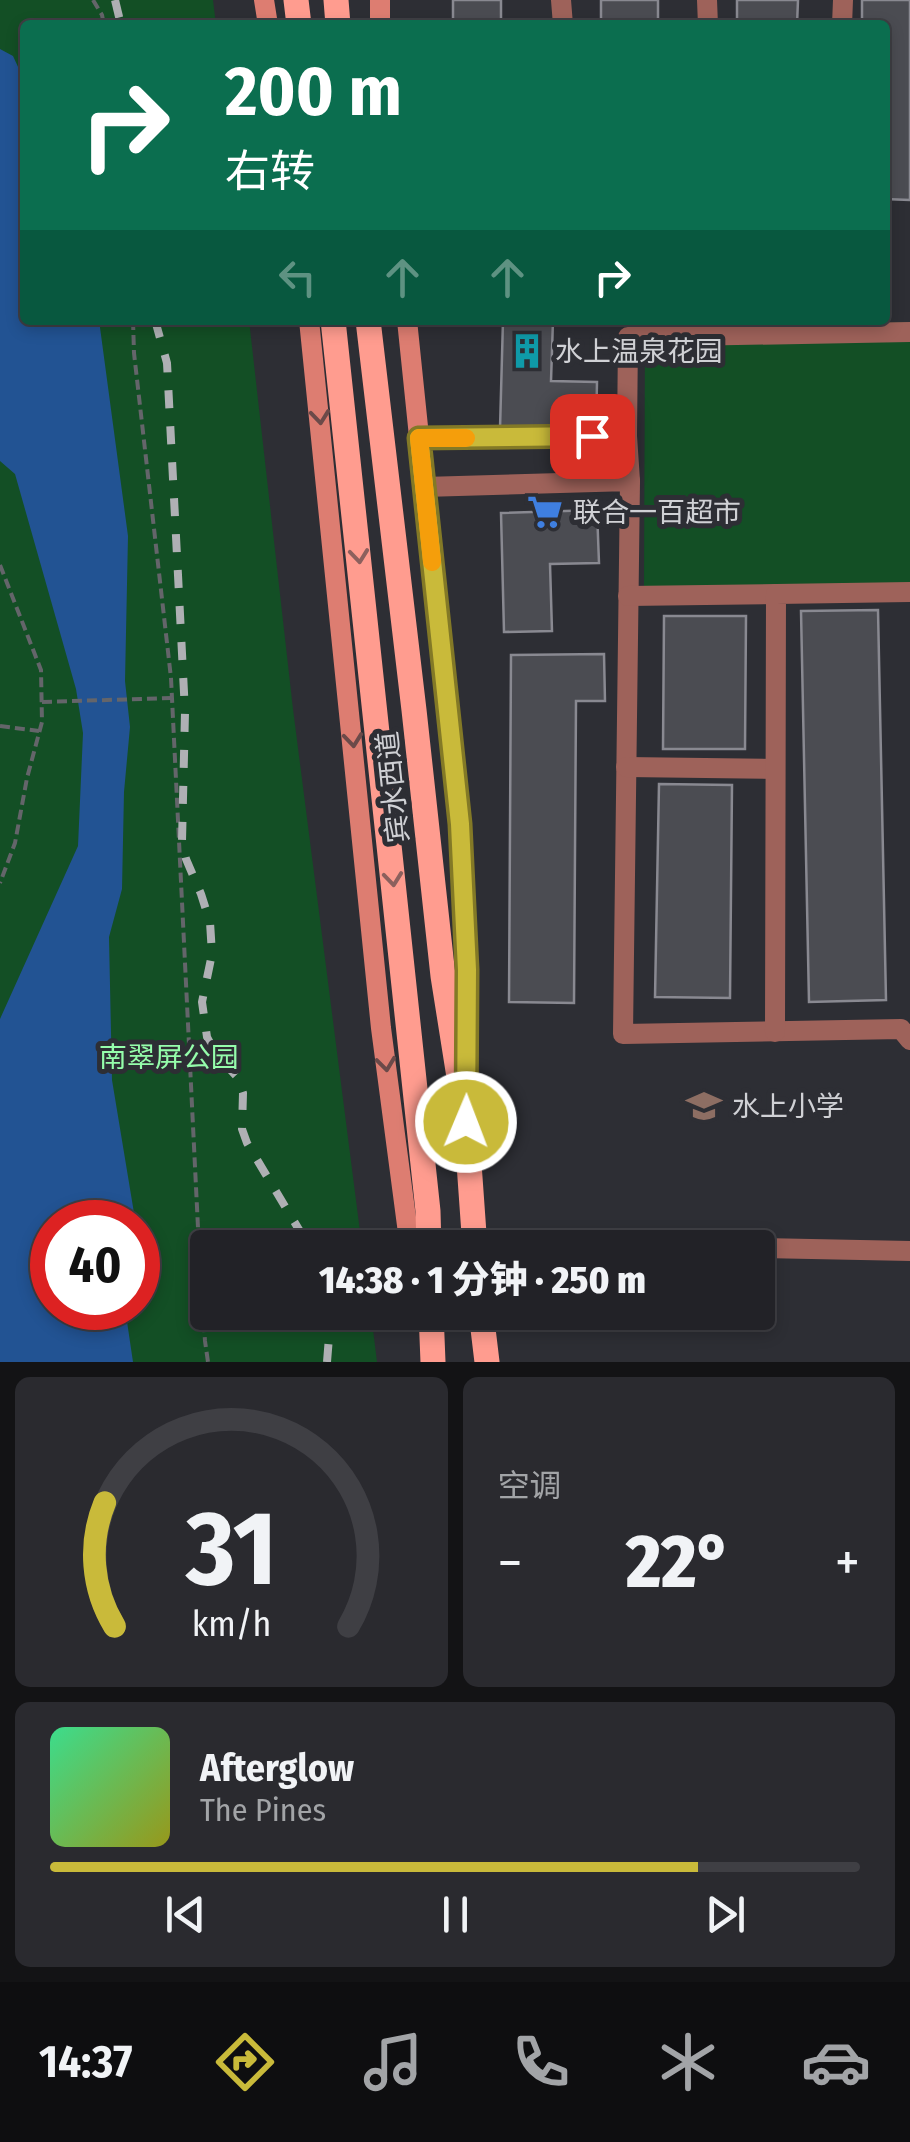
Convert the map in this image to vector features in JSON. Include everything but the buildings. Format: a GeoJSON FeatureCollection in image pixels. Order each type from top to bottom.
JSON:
{"type":"FeatureCollection","features":[{"type":"Feature","properties":{"kind":"main road","name":"宾水西道"},"geometry":{"type":"LineString","coordinates":[[335,325],[429,1230]]}},
{"type":"Feature","properties":{"kind":"main road","name":"宾水西道"},"geometry":{"type":"LineString","coordinates":[[369,325],[442,976],[466,1122],[474,1230]]}},
{"type":"Feature","properties":{"kind":"main road"},"geometry":{"type":"LineString","coordinates":[[432,1330],[432,1362]]}},
{"type":"Feature","properties":{"kind":"main road"},"geometry":{"type":"LineString","coordinates":[[483,1330],[486,1362]]}},
{"type":"Feature","properties":{"kind":"street"},"geometry":{"type":"LineString","coordinates":[[310,325],[382,1028],[408,1230]]}},
{"type":"Feature","properties":{"kind":"street"},"geometry":{"type":"LineString","coordinates":[[407,325],[460,824],[467,970],[466,1122]]}},
{"type":"Feature","properties":{"kind":"street"},"geometry":{"type":"LineString","coordinates":[[910,332],[854,327],[739,328],[628,337],[630,481],[623,1034],[902,1029],[910,1040]]}},
{"type":"Feature","properties":{"kind":"street"},"geometry":{"type":"LineString","coordinates":[[419,438],[628,436]]}},
{"type":"Feature","properties":{"kind":"street"},"geometry":{"type":"LineString","coordinates":[[424,487],[630,481]]}},
{"type":"Feature","properties":{"kind":"street"},"geometry":{"type":"LineString","coordinates":[[628,596],[910,592]]}},
{"type":"Feature","properties":{"kind":"street"},"geometry":{"type":"LineString","coordinates":[[775,1032],[776,594]]}},
{"type":"Feature","properties":{"kind":"street"},"geometry":{"type":"LineString","coordinates":[[626,766],[775,769]]}},
{"type":"Feature","properties":{"kind":"street"},"geometry":{"type":"LineString","coordinates":[[775,1248],[910,1251]]}},
{"type":"Feature","properties":{"kind":"street"},"geometry":{"type":"LineString","coordinates":[[426,1330],[432,1362]]}},
{"type":"Feature","properties":{"kind":"path"},"geometry":{"type":"LineString","coordinates":[[133,325],[172,698],[208,1362]]}},
{"type":"Feature","properties":{"kind":"path"},"geometry":{"type":"LineString","coordinates":[[0,565],[41,670],[42,722],[15,844],[0,883]]}},
{"type":"Feature","properties":{"kind":"path"},"geometry":{"type":"LineString","coordinates":[[41,702],[172,698]]}},
{"type":"Feature","properties":{"kind":"path"},"geometry":{"type":"LineString","coordinates":[[0,726],[39,731]]}},
{"type":"Feature","properties":{"kind":"green space","name":"南翠屏公园"},"geometry":{"type":"Polygon","coordinates":[[[0,0],[213,0],[215,20],[20,20],[20,325],[250,325],[293,709],[360,1230],[190,1230],[190,1330],[373,1330],[377,1362],[0,1362],[0,0]]]}},
{"type":"Feature","properties":{"kind":"green space"},"geometry":{"type":"Polygon","coordinates":[[[910,322],[910,597],[644,590],[645,332],[910,322]]]}},
{"type":"Feature","properties":{"kind":"water"},"geometry":{"type":"Polygon","coordinates":[[[0,49],[13,56],[20,71],[20,325],[100,325],[128,536],[125,681],[130,727],[122,889],[109,937],[112,1080],[132,1200],[30,1200],[30,1330],[128,1330],[133,1362],[0,1362],[0,1019],[78,846],[83,733],[76,689],[15,474],[0,461],[0,49]]]}},
{"type":"Feature","properties":{"kind":"railway"},"geometry":{"type":"LineString","coordinates":[[115,0],[120,20]]}},
{"type":"Feature","properties":{"kind":"railway"},"geometry":{"type":"LineString","coordinates":[[156,325],[167,363],[185,712],[182,841],[210,922],[212,954],[202,1002],[207,1037],[216,1054],[238,1078],[243,1093],[242,1129],[247,1143],[299,1230]]}},
{"type":"Feature","properties":{"kind":"railway"},"geometry":{"type":"LineString","coordinates":[[327,1362],[330,1330]]}},
{"type":"Feature","properties":{"kind":"slow traffic"},"geometry":{"type":"LineString","coordinates":[[432,562],[419,438],[466,438]]}},
{"type":"Feature","properties":{"kind":"place","name":"水上温泉花园"},"geometry":{"type":"Point","coordinates":[527,351]}},
{"type":"Feature","properties":{"kind":"place","name":"联合一百超市"},"geometry":{"type":"Point","coordinates":[545,512]}},
{"type":"Feature","properties":{"kind":"place","name":"水上小学"},"geometry":{"type":"Point","coordinates":[704,1106]}},
{"type":"Feature","properties":{"kind":"route"},"geometry":{"type":"LineString","coordinates":[[466,1122],[467,970],[460,824],[419,438],[592,436]]}}]}
